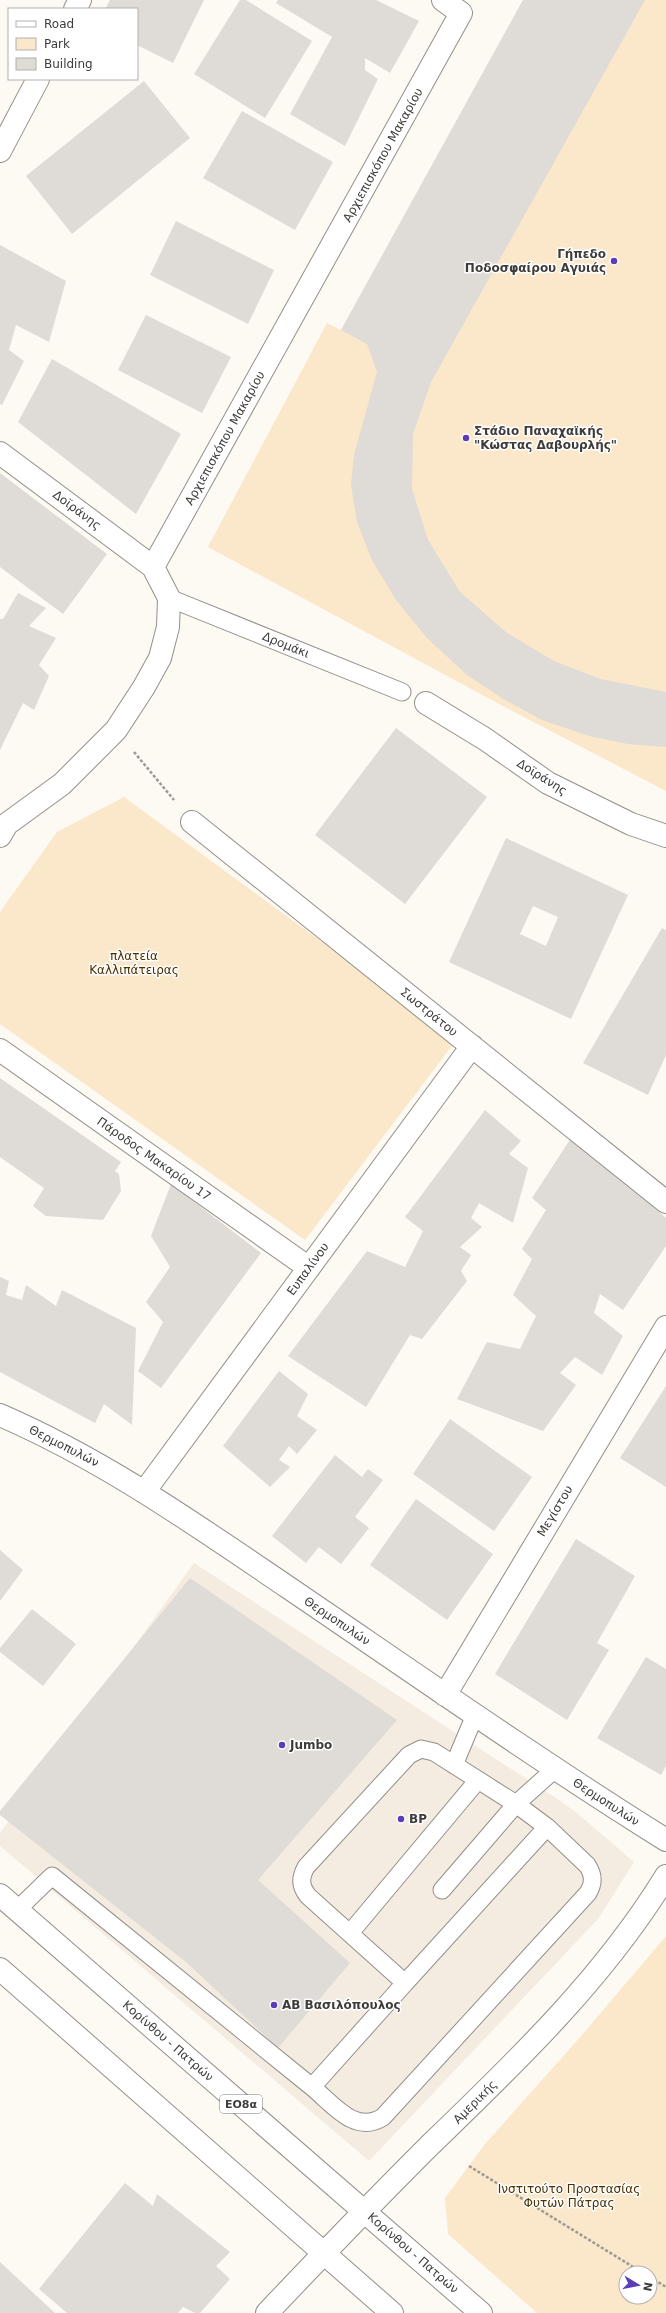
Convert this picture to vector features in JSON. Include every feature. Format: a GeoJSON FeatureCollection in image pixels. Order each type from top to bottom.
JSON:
{"type":"FeatureCollection","features":[{"type":"Feature","properties":{"kind":"main road","name":"Αρχιεπισκόπου Μακαρίου"},"geometry":{"type":"LineString","coordinates":[[153,567],[461,13],[443,0]]}},
{"type":"Feature","properties":{"kind":"main road"},"geometry":{"type":"LineString","coordinates":[[0,151],[37,80]]}},
{"type":"Feature","properties":{"kind":"main road","name":"Δοϊράνης"},"geometry":{"type":"LineString","coordinates":[[0,453],[153,567]]}},
{"type":"Feature","properties":{"kind":"main road"},"geometry":{"type":"LineString","coordinates":[[2,827],[62,784],[116,730],[144,687],[160,658],[168,627],[169,598],[153,567]]}},
{"type":"Feature","properties":{"kind":"main road","name":"Δοϊράνης"},"geometry":{"type":"LineString","coordinates":[[426,703],[485,739],[548,783],[631,824],[666,836]]}},
{"type":"Feature","properties":{"kind":"main road","name":"Σωστράτου"},"geometry":{"type":"LineString","coordinates":[[192,822],[666,1202]]}},
{"type":"Feature","properties":{"kind":"main road","name":"Ευπαλίνου"},"geometry":{"type":"LineString","coordinates":[[144,1492],[472,1046]]}},
{"type":"Feature","properties":{"kind":"main road","name":"Πάροδος Μακαρίου 17"},"geometry":{"type":"LineString","coordinates":[[0,1050],[309,1268]]}},
{"type":"Feature","properties":{"kind":"main road","name":"Μεγίστου"},"geometry":{"type":"LineString","coordinates":[[445,1695],[666,1327]]}},
{"type":"Feature","properties":{"kind":"main road","name":"Θερμοπυλών"},"geometry":{"type":"LineString","coordinates":[[0,1415],[80,1453],[144,1492],[555,1769],[666,1840]]}},
{"type":"Feature","properties":{"kind":"main road","name":"Αμερικής"},"geometry":{"type":"LineString","coordinates":[[267,2313],[364,2211],[492,2085],[566,2007],[626,1936],[666,1876]]}},
{"type":"Feature","properties":{"kind":"main road","name":"Κορίνθου - Πατρών"},"geometry":{"type":"LineString","coordinates":[[0,1895],[481,2313]]}},
{"type":"Feature","properties":{"kind":"main road"},"geometry":{"type":"LineString","coordinates":[[0,1969],[392,2313]]}},
{"type":"Feature","properties":{"kind":"lane","name":"Δρομάκι"},"geometry":{"type":"LineString","coordinates":[[169,598],[402,692]]}},
{"type":"Feature","properties":{"kind":"lane"},"geometry":{"type":"LineString","coordinates":[[454,1765],[475,1715]]}},
{"type":"Feature","properties":{"kind":"lane"},"geometry":{"type":"LineString","coordinates":[[17,1910],[52,1876],[358,2123],[374,2123],[382,2117],[588,1893],[593,1879],[592,1871],[547,1827],[516,1804],[428,1749],[421,1749],[409,1755],[306,1868],[301,1882],[303,1890],[405,1983]]}},
{"type":"Feature","properties":{"kind":"lane"},"geometry":{"type":"LineString","coordinates":[[442,1890],[516,1804],[555,1769]]}},
{"type":"Feature","properties":{"kind":"lane"},"geometry":{"type":"LineString","coordinates":[[350,1933],[478,1780]]}},
{"type":"Feature","properties":{"kind":"lane"},"geometry":{"type":"LineString","coordinates":[[312,2087],[547,1827]]}},
{"type":"Feature","properties":{"kind":"path"},"geometry":{"type":"LineString","coordinates":[[116,730],[192,822]]}},
{"type":"Feature","properties":{"kind":"path"},"geometry":{"type":"LineString","coordinates":[[469,2166],[630,2265]]}},
{"type":"Feature","properties":{"kind":"shaded area"},"geometry":{"type":"Polygon","coordinates":[[[194,1563],[556,1798],[577,1813],[634,1862],[598,1919],[369,2161],[0,1846],[0,1833],[194,1563]]]}},
{"type":"Feature","properties":{"kind":"green space","name":"Στάδιο Παναχαϊκής \"Κώστας Δαβουρλής\""},"geometry":{"type":"Polygon","coordinates":[[[523,0],[666,0],[666,791],[501,705],[208,547],[327,323],[341,330],[523,0]]]}},
{"type":"Feature","properties":{"kind":"green space","name":"πλατεία Καλλιπάτειρας"},"geometry":{"type":"Polygon","coordinates":[[[124,797],[352,964],[454,1043],[305,1240],[0,1024],[0,912],[57,832],[124,797]]]}},
{"type":"Feature","properties":{"kind":"green space","name":"Ινστιτούτο Προστασίας Φυτών Πάτρας"},"geometry":{"type":"Polygon","coordinates":[[[666,1936],[666,2313],[537,2313],[448,2234],[445,2198],[485,2144],[582,2035],[666,1936]]]}},
{"type":"Feature","properties":{"kind":"building"},"geometry":{"type":"Polygon","coordinates":[[[110,0],[204,0],[173,63],[138,46],[138,8],[106,8],[110,0]]]}},
{"type":"Feature","properties":{"kind":"building"},"geometry":{"type":"Polygon","coordinates":[[[240,0],[246,0],[312,41],[265,118],[194,74],[240,0]]]}},
{"type":"Feature","properties":{"kind":"building"},"geometry":{"type":"Polygon","coordinates":[[[278,0],[376,0],[419,21],[390,73],[365,58],[365,70],[378,79],[345,146],[290,114],[332,37],[276,3],[278,0]]]}},
{"type":"Feature","properties":{"kind":"building"},"geometry":{"type":"Polygon","coordinates":[[[523,0],[645,0],[431,382],[413,434],[412,489],[428,540],[460,592],[507,633],[554,661],[600,679],[666,692],[666,747],[628,744],[589,736],[542,720],[505,700],[467,675],[427,638],[396,600],[372,560],[357,522],[351,485],[354,455],[377,372],[367,344],[341,330],[523,0]]]}},
{"type":"Feature","properties":{"kind":"building"},"geometry":{"type":"Polygon","coordinates":[[[144,81],[190,138],[72,234],[26,176],[144,81]]]}},
{"type":"Feature","properties":{"kind":"building"},"geometry":{"type":"Polygon","coordinates":[[[242,111],[333,162],[295,230],[203,178],[242,111]]]}},
{"type":"Feature","properties":{"kind":"building"},"geometry":{"type":"Polygon","coordinates":[[[176,221],[274,270],[248,324],[150,275],[176,221]]]}},
{"type":"Feature","properties":{"kind":"building"},"geometry":{"type":"Polygon","coordinates":[[[0,245],[66,281],[49,342],[16,325],[9,350],[24,361],[2,405],[0,404],[0,245]]]}},
{"type":"Feature","properties":{"kind":"building"},"geometry":{"type":"Polygon","coordinates":[[[146,315],[231,357],[202,413],[118,370],[146,315]]]}},
{"type":"Feature","properties":{"kind":"building"},"geometry":{"type":"Polygon","coordinates":[[[52,359],[181,434],[136,514],[18,422],[52,359]]]}},
{"type":"Feature","properties":{"kind":"building"},"geometry":{"type":"Polygon","coordinates":[[[0,473],[107,554],[63,614],[0,567],[0,473]]]}},
{"type":"Feature","properties":{"kind":"building"},"geometry":{"type":"Polygon","coordinates":[[[18,593],[46,608],[29,626],[56,638],[39,665],[49,676],[34,710],[23,703],[0,750],[0,619],[3,619],[18,593]]]}},
{"type":"Feature","properties":{"kind":"building"},"geometry":{"type":"Polygon","coordinates":[[[396,728],[487,797],[405,904],[315,835],[396,728]]]}},
{"type":"Feature","properties":{"kind":"building"},"geometry":{"type":"Polygon","coordinates":[[[506,838],[628,895],[571,1019],[449,962],[506,838]],[[533,906],[520,934],[546,946],[558,917],[533,906]]]}},
{"type":"Feature","properties":{"kind":"building"},"geometry":{"type":"Polygon","coordinates":[[[662,928],[666,930],[666,1055],[648,1095],[583,1063],[662,928]]]}},
{"type":"Feature","properties":{"kind":"building"},"geometry":{"type":"Polygon","coordinates":[[[0,1078],[121,1162],[115,1171],[119,1174],[121,1191],[103,1220],[46,1216],[33,1206],[44,1188],[0,1157],[0,1078]]]}},
{"type":"Feature","properties":{"kind":"building"},"geometry":{"type":"Polygon","coordinates":[[[485,1110],[521,1141],[509,1154],[528,1168],[513,1223],[479,1203],[471,1218],[482,1227],[460,1247],[471,1255],[461,1271],[467,1281],[422,1339],[410,1335],[366,1407],[288,1356],[367,1251],[405,1267],[423,1231],[405,1217],[485,1110]]]}},
{"type":"Feature","properties":{"kind":"building"},"geometry":{"type":"Polygon","coordinates":[[[573,1135],[666,1218],[666,1246],[623,1310],[600,1294],[594,1313],[623,1336],[602,1375],[575,1357],[560,1373],[576,1385],[543,1431],[457,1399],[487,1342],[520,1349],[536,1316],[513,1295],[532,1259],[522,1249],[546,1210],[532,1198],[573,1135]]]}},
{"type":"Feature","properties":{"kind":"building"},"geometry":{"type":"Polygon","coordinates":[[[171,1184],[261,1253],[161,1388],[138,1371],[163,1322],[146,1302],[170,1267],[151,1236],[171,1184]]]}},
{"type":"Feature","properties":{"kind":"building"},"geometry":{"type":"Polygon","coordinates":[[[0,1277],[9,1281],[6,1295],[22,1300],[26,1285],[56,1306],[62,1290],[136,1328],[132,1425],[104,1404],[95,1423],[0,1372],[0,1277]]]}},
{"type":"Feature","properties":{"kind":"building"},"geometry":{"type":"Polygon","coordinates":[[[279,1371],[308,1394],[297,1416],[317,1430],[297,1454],[289,1446],[279,1460],[290,1467],[270,1487],[223,1446],[279,1371]]]}},
{"type":"Feature","properties":{"kind":"building"},"geometry":{"type":"Polygon","coordinates":[[[666,1386],[666,1487],[620,1458],[666,1386]]]}},
{"type":"Feature","properties":{"kind":"building"},"geometry":{"type":"Polygon","coordinates":[[[450,1419],[532,1477],[494,1531],[413,1474],[450,1419]]]}},
{"type":"Feature","properties":{"kind":"building"},"geometry":{"type":"Polygon","coordinates":[[[335,1455],[362,1477],[368,1469],[383,1480],[355,1517],[369,1528],[341,1564],[319,1547],[306,1563],[272,1536],[335,1455]]]}},
{"type":"Feature","properties":{"kind":"building"},"geometry":{"type":"Polygon","coordinates":[[[416,1499],[493,1554],[447,1620],[370,1565],[416,1499]]]}},
{"type":"Feature","properties":{"kind":"building"},"geometry":{"type":"Polygon","coordinates":[[[576,1539],[635,1576],[597,1643],[609,1650],[567,1720],[495,1674],[576,1539]]]}},
{"type":"Feature","properties":{"kind":"building"},"geometry":{"type":"Polygon","coordinates":[[[0,1550],[23,1570],[0,1601],[0,1550]]]}},
{"type":"Feature","properties":{"kind":"building"},"geometry":{"type":"Polygon","coordinates":[[[190,1578],[397,1720],[258,1880],[350,1963],[278,2048],[186,1962],[0,1815],[0,1811],[190,1578]]]}},
{"type":"Feature","properties":{"kind":"building"},"geometry":{"type":"Polygon","coordinates":[[[32,1609],[76,1644],[43,1686],[0,1652],[0,1648],[32,1609]]]}},
{"type":"Feature","properties":{"kind":"building"},"geometry":{"type":"Polygon","coordinates":[[[646,1657],[666,1669],[666,1766],[661,1775],[597,1738],[646,1657]]]}},
{"type":"Feature","properties":{"kind":"building"},"geometry":{"type":"Polygon","coordinates":[[[125,2183],[153,2206],[157,2194],[230,2252],[216,2266],[230,2279],[200,2313],[195,2313],[183,2307],[178,2313],[67,2313],[39,2289],[125,2183]]]}},
{"type":"Feature","properties":{"kind":"building"},"geometry":{"type":"Polygon","coordinates":[[[0,2262],[55,2313],[0,2313],[0,2262]]]}},
{"type":"Feature","properties":{"kind":"place","name":"Γήπεδο Ποδοσφαίρου Αγυιάς"},"geometry":{"type":"Point","coordinates":[614,261]}},
{"type":"Feature","properties":{"kind":"place","name":"Στάδιο Παναχαϊκής \"Κώστας Δαβουρλής\""},"geometry":{"type":"Point","coordinates":[466,438]}},
{"type":"Feature","properties":{"kind":"place","name":"Jumbo"},"geometry":{"type":"Point","coordinates":[282,1745]}},
{"type":"Feature","properties":{"kind":"place","name":"BP"},"geometry":{"type":"Point","coordinates":[401,1819]}},
{"type":"Feature","properties":{"kind":"place","name":"ΑΒ Βασιλόπουλος"},"geometry":{"type":"Point","coordinates":[274,2005]}}]}
